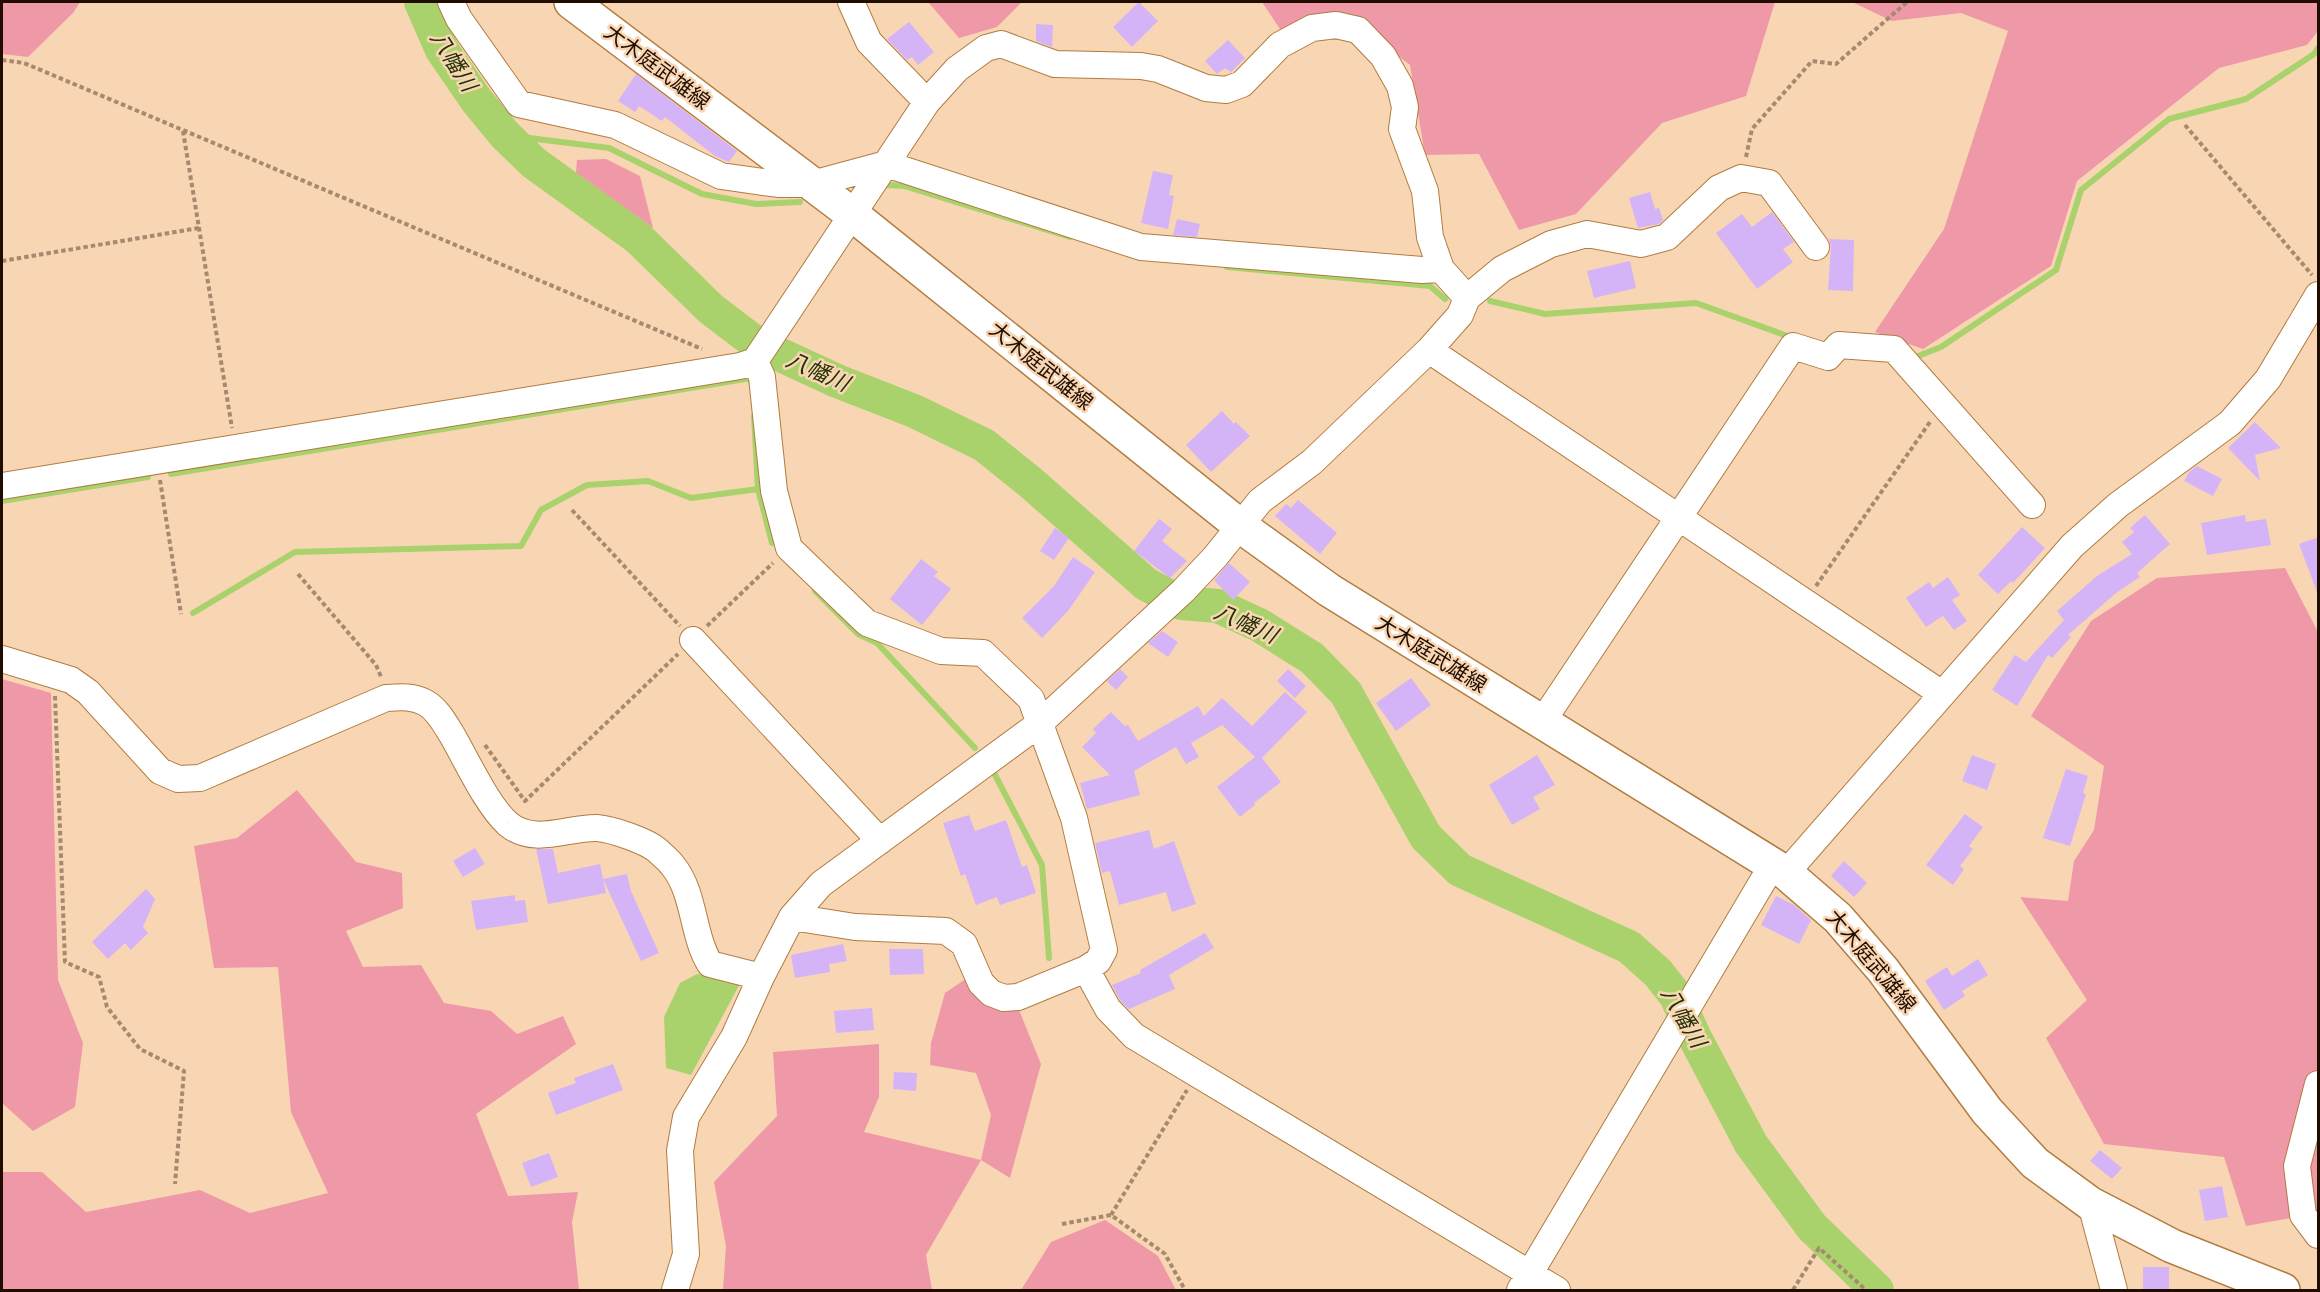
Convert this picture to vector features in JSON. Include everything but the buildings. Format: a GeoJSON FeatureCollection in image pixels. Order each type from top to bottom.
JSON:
{"type":"FeatureCollection","features":[{"type":"Feature","properties":{"kind":"main road","name":"大木庭武雄線"},"geometry":{"type":"LineString","coordinates":[[571,2],[853,215],[1239,525],[1329,590],[1780,868],[1838,918],[1883,970],[1987,1111],[2035,1163],[2091,1204],[2172,1246],[2283,1290]]}},
{"type":"Feature","properties":{"kind":"street"},"geometry":{"type":"LineString","coordinates":[[451,2],[459,19],[519,104],[615,125],[722,176],[778,184],[812,184],[886,164],[1141,247],[1422,270],[1441,269]]}},
{"type":"Feature","properties":{"kind":"street"},"geometry":{"type":"LineString","coordinates":[[851,2],[869,42],[927,102]]}},
{"type":"Feature","properties":{"kind":"street"},"geometry":{"type":"LineString","coordinates":[[2,486],[748,363],[777,327],[927,102],[957,69],[986,48],[1001,44],[1055,64],[1141,66],[1158,69],[1206,88],[1226,90],[1242,84],[1280,45],[1312,28],[1336,25],[1358,30],[1383,56],[1400,86],[1405,107],[1402,129],[1425,191],[1430,237],[1441,269],[1467,298]]}},
{"type":"Feature","properties":{"kind":"street"},"geometry":{"type":"LineString","coordinates":[[675,1290],[686,1254],[680,1151],[686,1118],[734,1037],[761,976],[792,917],[821,884],[1039,724],[1174,599],[1215,556],[1260,501],[1312,462],[1429,350],[1460,315],[1467,298],[1502,269],[1551,244],[1587,234],[1641,244],[1667,237],[1719,188],[1741,178],[1769,183],[1816,247]]}},
{"type":"Feature","properties":{"kind":"street"},"geometry":{"type":"LineString","coordinates":[[1524,1282],[1691,1002],[1780,868],[1942,694],[2072,546],[2118,505],[2230,423],[2268,379],[2319,295]]}},
{"type":"Feature","properties":{"kind":"street"},"geometry":{"type":"LineString","coordinates":[[1542,722],[1793,346],[1828,357],[1839,345],[1894,349],[2032,505]]}},
{"type":"Feature","properties":{"kind":"street"},"geometry":{"type":"LineString","coordinates":[[1429,350],[1942,694]]}},
{"type":"Feature","properties":{"kind":"street"},"geometry":{"type":"LineString","coordinates":[[748,363],[762,377],[774,491],[789,548],[867,623],[941,651],[982,652],[1031,699],[1074,818],[1104,950],[1098,961],[1086,969],[1018,997],[1004,998],[991,993],[981,983],[964,944],[946,931],[855,927],[792,917]]}},
{"type":"Feature","properties":{"kind":"street"},"geometry":{"type":"LineString","coordinates":[[693,640],[880,841]]}},
{"type":"Feature","properties":{"kind":"street"},"geometry":{"type":"LineString","coordinates":[[2,659],[71,680],[88,692],[160,771],[178,779],[200,778],[386,698],[406,696],[428,704],[443,720],[497,813],[510,826],[531,834],[551,834],[597,828],[620,834],[654,848],[674,867],[686,891],[702,951],[710,964],[761,976]]}},
{"type":"Feature","properties":{"kind":"street"},"geometry":{"type":"LineString","coordinates":[[1086,969],[1108,1009],[1134,1036],[1524,1282],[1557,1290]]}},
{"type":"Feature","properties":{"kind":"street"},"geometry":{"type":"LineString","coordinates":[[2319,1084],[2296,1166],[2303,1215],[2319,1235]]}},
{"type":"Feature","properties":{"kind":"street"},"geometry":{"type":"LineString","coordinates":[[2091,1204],[2114,1290]]}},
{"type":"Feature","properties":{"kind":"path"},"geometry":{"type":"LineString","coordinates":[[1741,178],[1752,129],[1812,61],[1836,64],[1907,2]]}},
{"type":"Feature","properties":{"kind":"path"},"geometry":{"type":"LineString","coordinates":[[2,60],[24,63],[748,363]]}},
{"type":"Feature","properties":{"kind":"path"},"geometry":{"type":"LineString","coordinates":[[2185,125],[2319,283]]}},
{"type":"Feature","properties":{"kind":"path"},"geometry":{"type":"LineString","coordinates":[[183,130],[235,449]]}},
{"type":"Feature","properties":{"kind":"path"},"geometry":{"type":"LineString","coordinates":[[2,261],[199,228]]}},
{"type":"Feature","properties":{"kind":"path"},"geometry":{"type":"LineString","coordinates":[[1805,602],[1942,404]]}},
{"type":"Feature","properties":{"kind":"path"},"geometry":{"type":"LineString","coordinates":[[158,461],[181,614]]}},
{"type":"Feature","properties":{"kind":"path"},"geometry":{"type":"LineString","coordinates":[[572,510],[693,640]]}},
{"type":"Feature","properties":{"kind":"path"},"geometry":{"type":"LineString","coordinates":[[483,743],[525,801],[789,548]]}},
{"type":"Feature","properties":{"kind":"path"},"geometry":{"type":"LineString","coordinates":[[298,574],[376,665],[385,685],[386,698]]}},
{"type":"Feature","properties":{"kind":"path"},"geometry":{"type":"LineString","coordinates":[[55,675],[65,962],[99,977],[107,1007],[140,1048],[184,1071],[175,1184]]}},
{"type":"Feature","properties":{"kind":"path"},"geometry":{"type":"LineString","coordinates":[[1111,1215],[1197,1074]]}},
{"type":"Feature","properties":{"kind":"path"},"geometry":{"type":"LineString","coordinates":[[1062,1224],[1111,1215],[1165,1254],[1185,1290]]}},
{"type":"Feature","properties":{"kind":"path"},"geometry":{"type":"LineString","coordinates":[[1792,1290],[1819,1248],[1866,1290]]}},
{"type":"Feature","properties":{"kind":"shaded area"},"geometry":{"type":"Polygon","coordinates":[[[2,2],[80,2],[73,13],[28,57],[2,54],[2,2]]]}},
{"type":"Feature","properties":{"kind":"shaded area"},"geometry":{"type":"Polygon","coordinates":[[[928,2],[1022,2],[997,27],[959,38],[928,2]]]}},
{"type":"Feature","properties":{"kind":"shaded area"},"geometry":{"type":"Polygon","coordinates":[[[1262,2],[1775,2],[1746,96],[1662,123],[1576,214],[1519,230],[1479,154],[1425,155],[1410,65],[1349,18],[1282,32],[1262,2]]]}},
{"type":"Feature","properties":{"kind":"shaded area"},"geometry":{"type":"Polygon","coordinates":[[[1852,2],[2318,2],[2318,31],[2307,45],[2219,68],[2077,181],[2051,266],[1923,349],[1875,332],[1944,229],[2008,31],[1961,13],[1892,21],[1852,2]]]}},
{"type":"Feature","properties":{"kind":"shaded area"},"geometry":{"type":"Polygon","coordinates":[[[606,159],[640,176],[653,228],[576,173],[577,160],[606,159]]]}},
{"type":"Feature","properties":{"kind":"shaded area"},"geometry":{"type":"Polygon","coordinates":[[[2285,568],[2318,632],[2318,1228],[2302,1216],[2246,1226],[2224,1157],[2104,1144],[2046,1038],[2087,1000],[2020,897],[2068,901],[2074,861],[2094,830],[2104,766],[2031,716],[2091,621],[2157,578],[2285,568]]]}},
{"type":"Feature","properties":{"kind":"shaded area"},"geometry":{"type":"Polygon","coordinates":[[[2,679],[51,693],[58,980],[83,1043],[75,1107],[33,1131],[2,1103],[2,679]]]}},
{"type":"Feature","properties":{"kind":"shaded area"},"geometry":{"type":"Polygon","coordinates":[[[297,790],[356,862],[402,873],[403,908],[346,931],[363,967],[421,965],[444,1003],[491,1011],[517,1034],[563,1016],[576,1044],[476,1114],[508,1196],[578,1192],[572,1222],[579,1290],[2,1290],[2,1172],[42,1172],[86,1212],[200,1190],[250,1213],[328,1193],[291,1112],[278,967],[214,968],[194,846],[237,838],[297,790]]]}},
{"type":"Feature","properties":{"kind":"shaded area"},"geometry":{"type":"Polygon","coordinates":[[[697,974],[742,980],[691,1075],[666,1068],[664,1017],[680,983],[697,974]]]}},
{"type":"Feature","properties":{"kind":"shaded area"},"geometry":{"type":"Polygon","coordinates":[[[967,978],[983,1004],[1019,1010],[1041,1064],[1010,1178],[981,1160],[991,1115],[976,1073],[930,1065],[931,1043],[945,993],[967,978]]]}},
{"type":"Feature","properties":{"kind":"shaded area"},"geometry":{"type":"Polygon","coordinates":[[[879,1044],[879,1097],[864,1132],[981,1160],[926,1255],[932,1290],[723,1290],[726,1246],[714,1182],[777,1116],[773,1052],[879,1044]]]}},
{"type":"Feature","properties":{"kind":"shaded area"},"geometry":{"type":"Polygon","coordinates":[[[1105,1220],[1158,1256],[1176,1290],[1021,1290],[1051,1242],[1105,1220]]]}},
{"type":"Feature","properties":{"kind":"waterway","name":"八幡川"},"geometry":{"type":"LineString","coordinates":[[421,2],[442,50],[477,101],[505,135],[534,163],[638,238],[711,309],[757,344],[837,381],[914,411],[984,445],[1030,482],[1146,584],[1181,603],[1218,606],[1259,625],[1312,658],[1346,693],[1426,837],[1460,870],[1629,947],[1658,973],[1676,996],[1694,1036],[1751,1144],[1812,1227],[1877,1290]]}},
{"type":"Feature","properties":{"kind":"waterway"},"geometry":{"type":"LineString","coordinates":[[1913,358],[1941,347],[2056,270],[2081,190],[2169,119],[2246,99],[2314,54],[2318,48]]}},
{"type":"Feature","properties":{"kind":"waterway"},"geometry":{"type":"LineString","coordinates":[[505,135],[609,148],[702,194],[756,204],[800,202]]}},
{"type":"Feature","properties":{"kind":"waterway"},"geometry":{"type":"LineString","coordinates":[[886,185],[904,186],[1070,237]]}},
{"type":"Feature","properties":{"kind":"waterway"},"geometry":{"type":"LineString","coordinates":[[1227,267],[1430,286],[1445,299]]}},
{"type":"Feature","properties":{"kind":"waterway"},"geometry":{"type":"LineString","coordinates":[[1490,301],[1545,314],[1696,303],[1793,338]]}},
{"type":"Feature","properties":{"kind":"waterway"},"geometry":{"type":"LineString","coordinates":[[171,474],[751,378],[751,382]]}},
{"type":"Feature","properties":{"kind":"waterway"},"geometry":{"type":"LineString","coordinates":[[754,416],[758,489],[772,543]]}},
{"type":"Feature","properties":{"kind":"waterway"},"geometry":{"type":"LineString","coordinates":[[2,501],[148,477]]}},
{"type":"Feature","properties":{"kind":"waterway"},"geometry":{"type":"LineString","coordinates":[[193,613],[295,552],[521,546],[541,510],[587,485],[648,481],[691,498],[758,489]]}},
{"type":"Feature","properties":{"kind":"waterway"},"geometry":{"type":"LineString","coordinates":[[815,591],[858,634],[877,643],[975,748]]}},
{"type":"Feature","properties":{"kind":"waterway"},"geometry":{"type":"LineString","coordinates":[[993,771],[1042,865],[1049,958]]}}]}
